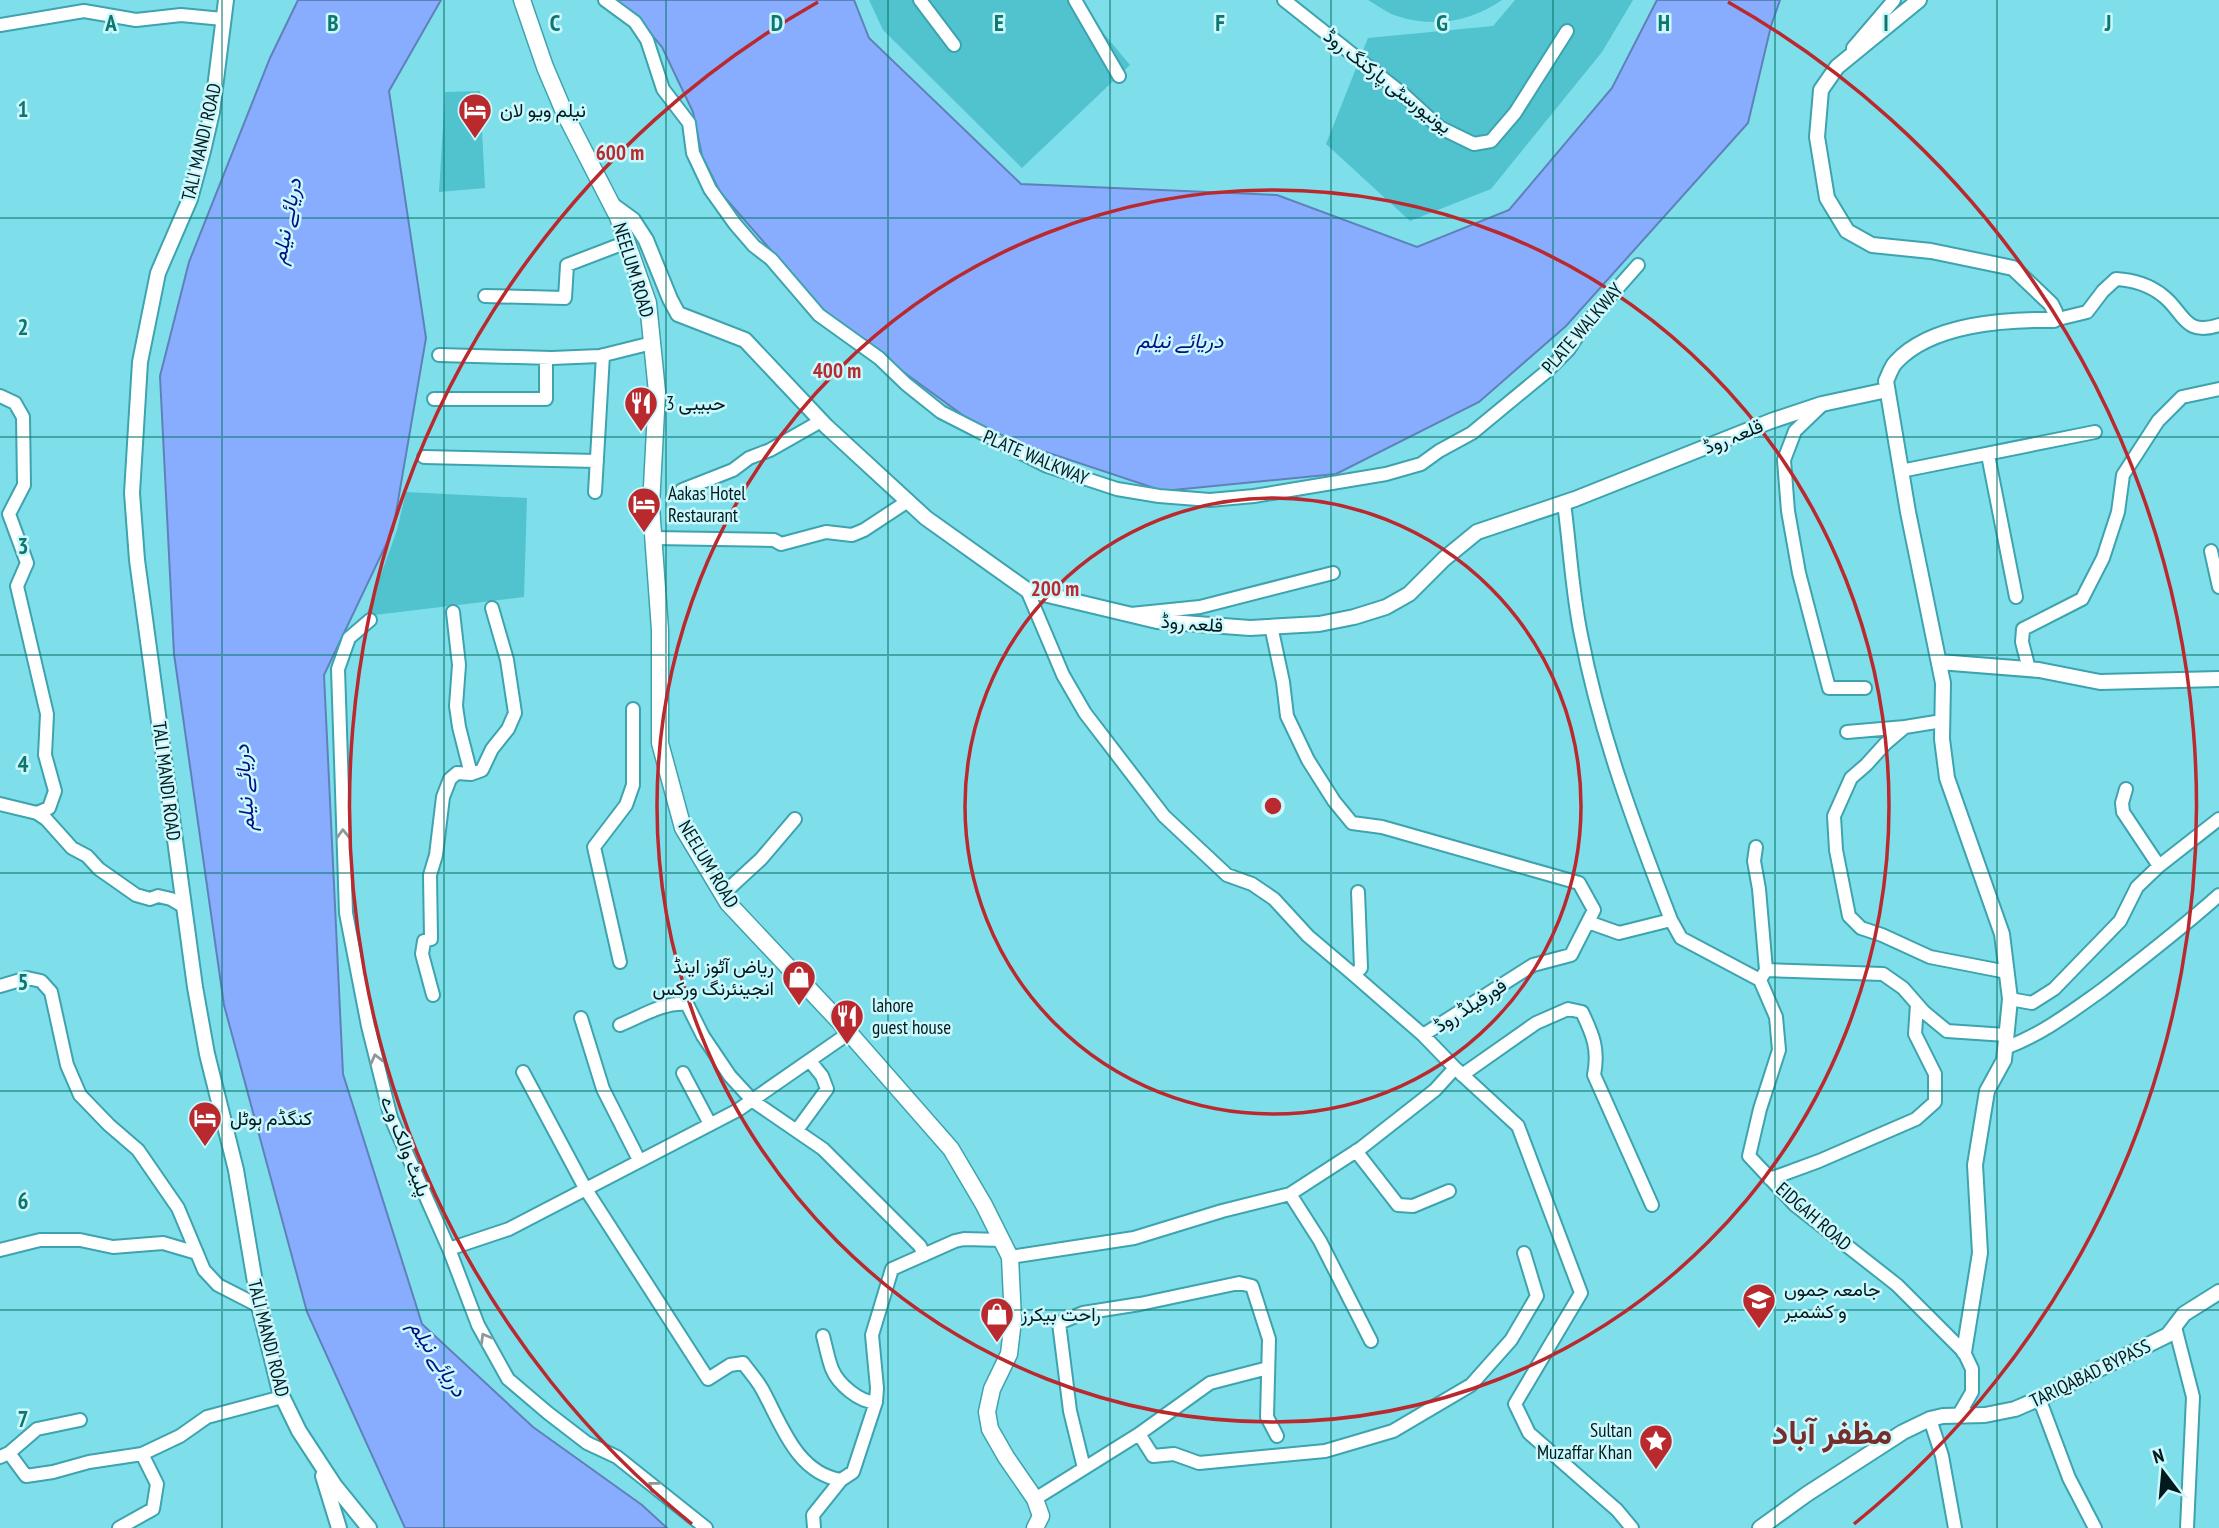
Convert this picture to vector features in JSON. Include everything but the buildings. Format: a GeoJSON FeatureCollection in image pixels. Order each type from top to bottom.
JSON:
{"type":"FeatureCollection","features":[{"type":"Feature","properties":{"kind":"main road","name":"NEELUM ROAD"},"geometry":{"type":"LineString","coordinates":[[522,0],[545,67],[565,114],[611,204],[648,303],[657,392],[651,506],[660,630],[660,743],[683,828],[728,903],[849,1033],[951,1149],[1002,1240],[1010,1257],[1013,1320],[1009,1354],[992,1389],[987,1412],[990,1429],[1000,1448],[1035,1499]]}},
{"type":"Feature","properties":{"kind":"main road"},"geometry":{"type":"LineString","coordinates":[[1035,1499],[1041,1516],[1035,1528]]}},
{"type":"Feature","properties":{"kind":"street","name":"PLATE WALKWAY"},"geometry":{"type":"LineString","coordinates":[[605,0],[635,22],[647,40],[663,89],[689,123],[693,153],[710,188],[735,224],[754,246],[771,259],[819,315],[879,358],[941,412],[1047,466],[1116,489],[1210,500],[1254,496],[1387,474],[1421,464],[1439,450],[1472,433],[1546,372],[1569,349],[1584,327],[1638,265]]}},
{"type":"Feature","properties":{"kind":"street"},"geometry":{"type":"LineString","coordinates":[[920,0],[954,45]]}},
{"type":"Feature","properties":{"kind":"street"},"geometry":{"type":"LineString","coordinates":[[1075,0],[1119,76]]}},
{"type":"Feature","properties":{"kind":"street","name":"یونیورسٹی پارکنگ روڈ"},"geometry":{"type":"LineString","coordinates":[[1284,0],[1404,95],[1439,127],[1474,144],[1491,141],[1515,113],[1567,31]]}},
{"type":"Feature","properties":{"kind":"street"},"geometry":{"type":"LineString","coordinates":[[1894,0],[1821,90],[1817,136],[1827,198],[1847,231],[1872,245],[1931,251],[2013,268],[2051,304],[2055,312],[2054,320]]}},
{"type":"Feature","properties":{"kind":"street"},"geometry":{"type":"LineString","coordinates":[[1837,67],[1919,0]]}},
{"type":"Feature","properties":{"kind":"street"},"geometry":{"type":"LineString","coordinates":[[0,25],[84,11],[136,20],[224,10]]}},
{"type":"Feature","properties":{"kind":"street","name":"TALI MANDI ROAD"},"geometry":{"type":"LineString","coordinates":[[224,10],[212,112],[200,163],[190,199],[158,273],[140,362],[132,493],[137,560],[183,906],[207,1054],[236,1170],[259,1306],[282,1397],[299,1431],[335,1486],[369,1528]]}},
{"type":"Feature","properties":{"kind":"street","name":"قلعہ روڈ"},"geometry":{"type":"LineString","coordinates":[[611,204],[634,220],[646,240],[678,314],[745,340],[821,421],[926,518],[1027,590],[1157,621],[1250,628],[1319,624],[1386,607],[1409,594],[1444,559],[1477,532],[1564,503],[1771,421],[1822,404],[1887,390]]}},
{"type":"Feature","properties":{"kind":"street"},"geometry":{"type":"LineString","coordinates":[[485,296],[565,298],[567,265],[627,242]]}},
{"type":"Feature","properties":{"kind":"street"},"geometry":{"type":"LineString","coordinates":[[1760,1528],[1869,1453],[1903,1433],[1944,1417],[1972,1392],[1972,1368],[1964,1352],[1980,1253],[1975,1165],[1987,1091],[2004,1060],[2010,999],[2003,934],[1947,778],[1942,739],[1943,683],[1886,382],[1894,364],[1917,344],[1969,326],[2054,320],[2087,312],[2116,279],[2136,280],[2164,296],[2186,324],[2207,329],[2219,325]]}},
{"type":"Feature","properties":{"kind":"street"},"geometry":{"type":"LineString","coordinates":[[439,355],[546,358],[603,355],[652,343]]}},
{"type":"Feature","properties":{"kind":"street"},"geometry":{"type":"LineString","coordinates":[[595,492],[603,355]]}},
{"type":"Feature","properties":{"kind":"street"},"geometry":{"type":"LineString","coordinates":[[434,399],[546,399],[546,358]]}},
{"type":"Feature","properties":{"kind":"street"},"geometry":{"type":"LineString","coordinates":[[2029,669],[2022,642],[2023,629],[2082,599],[2103,558],[2118,512],[2123,475],[2158,421],[2182,397],[2219,389]]}},
{"type":"Feature","properties":{"kind":"street"},"geometry":{"type":"LineString","coordinates":[[0,397],[15,403],[23,417],[24,485],[9,514],[27,563],[17,586],[47,714],[45,755],[55,791],[49,808],[37,813]]}},
{"type":"Feature","properties":{"kind":"street"},"geometry":{"type":"LineString","coordinates":[[1822,404],[1795,431],[1784,460],[1788,511],[1799,573],[1829,688],[1864,688]]}},
{"type":"Feature","properties":{"kind":"street"},"geometry":{"type":"LineString","coordinates":[[682,490],[733,470],[748,458],[770,450],[821,421]]}},
{"type":"Feature","properties":{"kind":"street"},"geometry":{"type":"LineString","coordinates":[[1901,471],[2095,432]]}},
{"type":"Feature","properties":{"kind":"street"},"geometry":{"type":"LineString","coordinates":[[1988,455],[2016,597]]}},
{"type":"Feature","properties":{"kind":"street"},"geometry":{"type":"LineString","coordinates":[[424,457],[597,461]]}},
{"type":"Feature","properties":{"kind":"street"},"geometry":{"type":"LineString","coordinates":[[653,538],[774,541],[780,544],[826,532],[852,535],[908,502]]}},
{"type":"Feature","properties":{"kind":"street"},"geometry":{"type":"LineString","coordinates":[[1564,503],[1580,635],[1610,752],[1629,812],[1671,920],[1681,938],[1763,975],[1883,974],[1903,988],[1947,1031],[2006,1041],[2028,1040],[2071,1012],[2175,935],[2219,895]]}},
{"type":"Feature","properties":{"kind":"street"},"geometry":{"type":"LineString","coordinates":[[2211,551],[2219,587]]}},
{"type":"Feature","properties":{"kind":"street"},"geometry":{"type":"LineString","coordinates":[[1127,614],[1200,607],[1333,573]]}},
{"type":"Feature","properties":{"kind":"street"},"geometry":{"type":"LineString","coordinates":[[1027,590],[1063,675],[1085,713],[1164,816],[1227,875],[1252,884],[1274,899],[1308,936],[1423,1035]]}},
{"type":"Feature","properties":{"kind":"street"},"geometry":{"type":"LineString","coordinates":[[433,995],[422,954],[424,942],[431,939],[430,875],[436,855],[443,797],[450,779],[457,773],[471,774],[482,770],[515,713],[507,660],[492,608]]}},
{"type":"Feature","properties":{"kind":"street"},"geometry":{"type":"LineString","coordinates":[[453,612],[459,665],[456,706],[458,727],[471,774]]}},
{"type":"Feature","properties":{"kind":"street","name":"پلیٹ والک وے"},"geometry":{"type":"LineString","coordinates":[[370,620],[349,638],[338,669],[346,912],[368,1026],[391,1118],[449,1249],[478,1325],[508,1379],[587,1443],[617,1457],[706,1528]]}},
{"type":"Feature","properties":{"kind":"street"},"geometry":{"type":"LineString","coordinates":[[1271,626],[1287,716],[1307,760],[1334,802],[1352,823],[1382,827],[1579,883],[1594,910],[1588,922],[1619,933],[1671,920]]}},
{"type":"Feature","properties":{"kind":"street"},"geometry":{"type":"LineString","coordinates":[[1938,662],[2029,669],[2100,682],[2219,679]]}},
{"type":"Feature","properties":{"kind":"street"},"geometry":{"type":"LineString","coordinates":[[620,962],[594,847],[626,805],[633,785],[633,709]]}},
{"type":"Feature","properties":{"kind":"street"},"geometry":{"type":"LineString","coordinates":[[1847,732],[1942,721]]}},
{"type":"Feature","properties":{"kind":"street"},"geometry":{"type":"LineString","coordinates":[[1905,727],[1851,778],[1834,816],[1836,849],[1849,916],[1861,928],[1930,957],[2007,972]]}},
{"type":"Feature","properties":{"kind":"street"},"geometry":{"type":"LineString","coordinates":[[2126,789],[2122,803],[2123,812],[2158,866]]}},
{"type":"Feature","properties":{"kind":"street"},"geometry":{"type":"LineString","coordinates":[[0,804],[37,813],[46,818],[72,848],[87,856],[99,869],[136,895],[150,899],[158,896],[183,906]]}},
{"type":"Feature","properties":{"kind":"street"},"geometry":{"type":"LineString","coordinates":[[723,894],[761,859],[795,818]]}},
{"type":"Feature","properties":{"kind":"street"},"geometry":{"type":"LineString","coordinates":[[2010,999],[2032,1003],[2054,989],[2120,921],[2137,887],[2158,866],[2219,820]]}},
{"type":"Feature","properties":{"kind":"street"},"geometry":{"type":"LineString","coordinates":[[1756,847],[1754,860],[1759,889],[1763,975]]}},
{"type":"Feature","properties":{"kind":"street"},"geometry":{"type":"LineString","coordinates":[[1354,975],[1361,968],[1357,892]]}},
{"type":"Feature","properties":{"kind":"street","name":"فورفیلڈ روڈ"},"geometry":{"type":"LineString","coordinates":[[1588,922],[1571,955],[1533,965],[1423,1035],[1518,1126],[1581,1293],[1516,1404],[1530,1433],[1617,1510],[1632,1528]]}},
{"type":"Feature","properties":{"kind":"street","name":"EIDGAH ROAD"},"geometry":{"type":"LineString","coordinates":[[1763,975],[1776,1017],[1779,1050],[1760,1109],[1749,1156],[1794,1205],[1897,1285],[1964,1352]]}},
{"type":"Feature","properties":{"kind":"street"},"geometry":{"type":"LineString","coordinates":[[0,986],[27,978],[41,981],[51,992],[67,1065],[80,1095],[138,1150],[178,1208],[204,1270],[218,1285],[259,1306]]}},
{"type":"Feature","properties":{"kind":"street"},"geometry":{"type":"LineString","coordinates":[[620,1025],[666,1006],[687,1004],[703,1036],[730,1076],[753,1101],[823,1149],[920,1246],[924,1255]]}},
{"type":"Feature","properties":{"kind":"street"},"geometry":{"type":"LineString","coordinates":[[1770,1179],[1916,1119],[1935,1102],[1935,1074],[1915,1034],[1917,1004]]}},
{"type":"Feature","properties":{"kind":"street"},"geometry":{"type":"LineString","coordinates":[[1010,1257],[1134,1238],[1290,1194],[1356,1151],[1459,1072],[1502,1050],[1536,1023],[1568,1009],[1582,1012],[1593,1034],[1598,1058],[1594,1075],[1652,1205]]}},
{"type":"Feature","properties":{"kind":"street"},"geometry":{"type":"LineString","coordinates":[[580,1018],[603,1089],[639,1160]]}},
{"type":"Feature","properties":{"kind":"street"},"geometry":{"type":"LineString","coordinates":[[449,1249],[509,1229],[753,1101],[849,1033]]}},
{"type":"Feature","properties":{"kind":"street"},"geometry":{"type":"LineString","coordinates":[[797,1129],[827,1089],[822,1076],[810,1061]]}},
{"type":"Feature","properties":{"kind":"street"},"geometry":{"type":"LineString","coordinates":[[523,1072],[585,1188],[708,1379],[730,1365],[743,1363],[762,1388],[789,1441],[803,1458],[829,1478],[841,1480]]}},
{"type":"Feature","properties":{"kind":"street"},"geometry":{"type":"LineString","coordinates":[[683,1073],[710,1124]]}},
{"type":"Feature","properties":{"kind":"street"},"geometry":{"type":"LineString","coordinates":[[1356,1151],[1398,1205],[1413,1206],[1449,1191]]}},
{"type":"Feature","properties":{"kind":"street"},"geometry":{"type":"LineString","coordinates":[[1290,1194],[1320,1241],[1371,1341]]}},
{"type":"Feature","properties":{"kind":"street"},"geometry":{"type":"LineString","coordinates":[[814,1528],[813,1515],[841,1480],[853,1472],[876,1402],[872,1335],[890,1273],[897,1266],[964,1239],[1002,1240]]}},
{"type":"Feature","properties":{"kind":"street"},"geometry":{"type":"LineString","coordinates":[[0,1250],[40,1240],[80,1240],[113,1247],[163,1243],[197,1253]]}},
{"type":"Feature","properties":{"kind":"street"},"geometry":{"type":"LineString","coordinates":[[1139,1434],[1153,1456],[1174,1454],[1199,1463],[1325,1451],[1393,1431],[1471,1385],[1511,1340],[1537,1296],[1524,1253]]}},
{"type":"Feature","properties":{"kind":"street"},"geometry":{"type":"LineString","coordinates":[[1084,1468],[1070,1411],[1059,1324],[1083,1312],[1140,1304],[1239,1283],[1252,1286],[1269,1339],[1267,1417],[1277,1436]]}},
{"type":"Feature","properties":{"kind":"street","name":"TARIQABAD BYPASS"},"geometry":{"type":"LineString","coordinates":[[1944,1417],[1986,1415],[2015,1409],[2168,1335],[2184,1314],[2219,1292]]}},
{"type":"Feature","properties":{"kind":"street"},"geometry":{"type":"LineString","coordinates":[[2175,1327],[2193,1397],[2187,1528]]}},
{"type":"Feature","properties":{"kind":"street"},"geometry":{"type":"LineString","coordinates":[[823,1336],[832,1369],[838,1379],[862,1399],[876,1402]]}},
{"type":"Feature","properties":{"kind":"street"},"geometry":{"type":"LineString","coordinates":[[1035,1499],[1139,1434],[1210,1383],[1268,1368]]}},
{"type":"Feature","properties":{"kind":"street"},"geometry":{"type":"LineString","coordinates":[[80,1420],[37,1429],[5,1455],[26,1476],[142,1454],[180,1436],[207,1417],[282,1397]]}},
{"type":"Feature","properties":{"kind":"street"},"geometry":{"type":"LineString","coordinates":[[2039,1398],[2069,1478],[2095,1528]]}},
{"type":"Feature","properties":{"kind":"street"},"geometry":{"type":"LineString","coordinates":[[1944,1417],[1942,1456],[1955,1527]]}},
{"type":"Feature","properties":{"kind":"street"},"geometry":{"type":"LineString","coordinates":[[119,1528],[153,1508],[157,1484],[142,1454]]}},
{"type":"Feature","properties":{"kind":"street"},"geometry":{"type":"LineString","coordinates":[[317,1457],[339,1528]]}},
{"type":"Feature","properties":{"kind":"shaded area"},"geometry":{"type":"Polygon","coordinates":[[[869,0],[1076,0],[1130,65],[1022,168],[883,30],[869,0]]]}},
{"type":"Feature","properties":{"kind":"shaded area"},"geometry":{"type":"Polygon","coordinates":[[[1368,0],[1502,0],[1464,18],[1424,22],[1397,16],[1368,0]]]}},
{"type":"Feature","properties":{"kind":"shaded area"},"geometry":{"type":"Polygon","coordinates":[[[1515,0],[1633,0],[1602,52],[1491,189],[1410,221],[1326,144],[1368,38],[1493,26],[1515,0]]]}},
{"type":"Feature","properties":{"kind":"shaded area"},"geometry":{"type":"Polygon","coordinates":[[[480,91],[485,188],[439,192],[445,92],[480,91]]]}},
{"type":"Feature","properties":{"kind":"shaded area"},"geometry":{"type":"Polygon","coordinates":[[[406,492],[527,498],[524,597],[366,616],[397,530],[406,492]]]}},
{"type":"Feature","properties":{"kind":"water","name":"دریائے نیلم"},"geometry":{"type":"Polygon","coordinates":[[[298,0],[441,0],[389,91],[426,338],[393,530],[324,675],[343,1074],[422,1324],[533,1427],[642,1505],[667,1528],[405,1528],[307,1312],[224,1005],[174,654],[160,376],[189,262],[270,58],[298,0]]]}},
{"type":"Feature","properties":{"kind":"water","name":"دریائے نیلم"},"geometry":{"type":"Polygon","coordinates":[[[615,0],[854,0],[869,38],[1021,184],[1277,195],[1417,247],[1509,210],[1612,88],[1657,0],[1780,0],[1771,26],[1748,123],[1566,326],[1479,402],[1336,474],[1163,491],[986,432],[832,320],[720,192],[702,156],[693,112],[662,47],[640,21],[615,0]]]}},
{"type":"Feature","properties":{"kind":"place","name":"نیلم ویو لان"},"geometry":{"type":"Point","coordinates":[475,140]}},
{"type":"Feature","properties":{"kind":"place","name":"حبیبی 3"},"geometry":{"type":"Point","coordinates":[641,433]}},
{"type":"Feature","properties":{"kind":"place","name":"Aakas Hotel Restaurant"},"geometry":{"type":"Point","coordinates":[644,534]}},
{"type":"Feature","properties":{"kind":"place","name":"ریاض آٹوز اینڈ انجینئرنگ ورکس"},"geometry":{"type":"Point","coordinates":[799,1007]}},
{"type":"Feature","properties":{"kind":"place","name":"lahore guest house"},"geometry":{"type":"Point","coordinates":[847,1046]}},
{"type":"Feature","properties":{"kind":"place","name":"کنگڈم ہوٹل"},"geometry":{"type":"Point","coordinates":[205,1148]}},
{"type":"Feature","properties":{"kind":"place","name":"جامعہ جموں و کشمیر"},"geometry":{"type":"Point","coordinates":[1759,1330]}},
{"type":"Feature","properties":{"kind":"place","name":"راحت بیکرز"},"geometry":{"type":"Point","coordinates":[997,1344]}},
{"type":"Feature","properties":{"kind":"place","name":"Sultan Muzaffar Khan"},"geometry":{"type":"Point","coordinates":[1656,1471]}},
{"type":"Feature","properties":{"kind":"district","name":"مظفر آباد"},"geometry":{"type":"Point","coordinates":[1832,1431]}}]}
